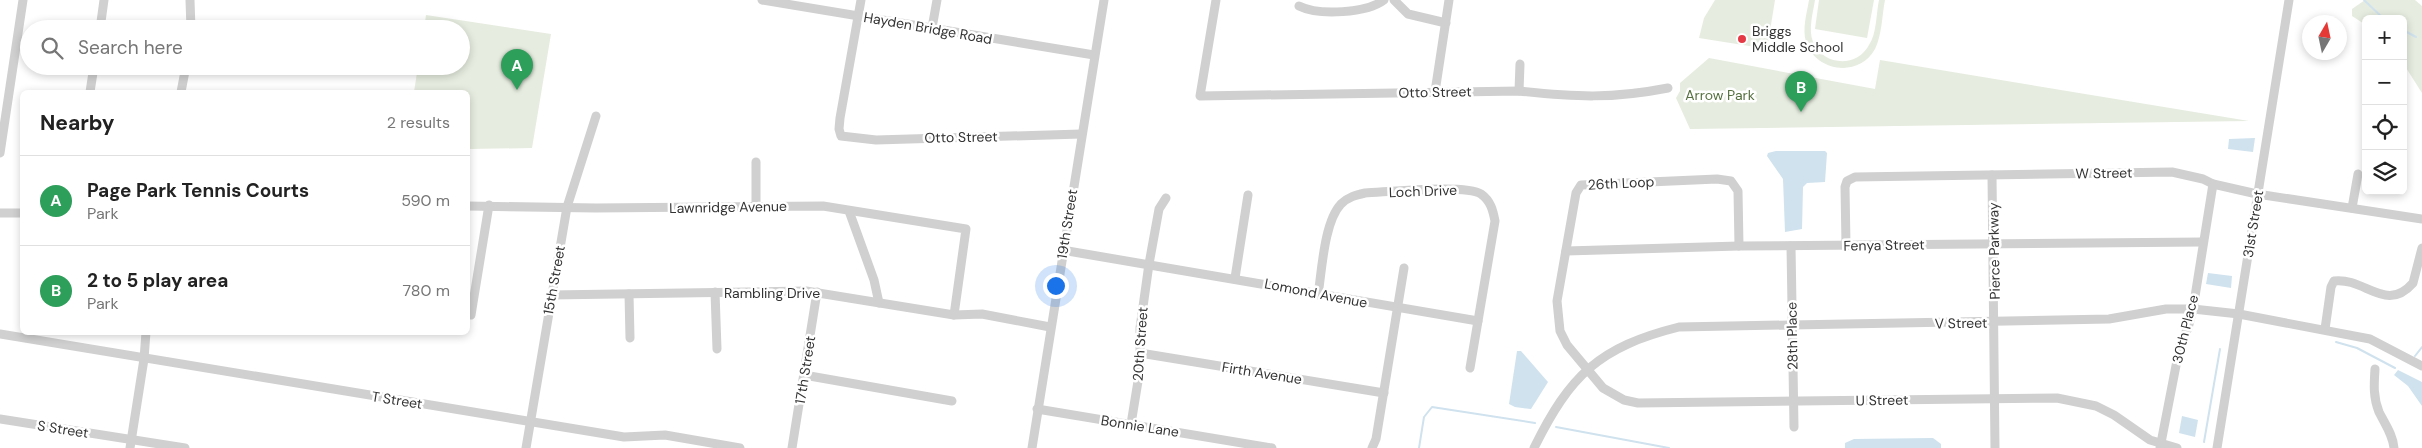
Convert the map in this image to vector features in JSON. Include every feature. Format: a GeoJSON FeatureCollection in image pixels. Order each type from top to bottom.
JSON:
{"type":"FeatureCollection","features":[{"type":"Feature","properties":{"kind":"street"},"geometry":{"type":"LineString","coordinates":[[0,153],[23,0]]}},
{"type":"Feature","properties":{"kind":"street"},"geometry":{"type":"LineString","coordinates":[[101,20],[104,0]]}},
{"type":"Feature","properties":{"kind":"street"},"geometry":{"type":"LineString","coordinates":[[190,0],[191,20]]}},
{"type":"Feature","properties":{"kind":"street","name":"Hayden Bridge Road"},"geometry":{"type":"LineString","coordinates":[[762,0],[1094,55]]}},
{"type":"Feature","properties":{"kind":"street"},"geometry":{"type":"LineString","coordinates":[[858,16],[861,0]]}},
{"type":"Feature","properties":{"kind":"street"},"geometry":{"type":"LineString","coordinates":[[932,28],[936,0]]}},
{"type":"Feature","properties":{"kind":"street","name":"19th Street"},"geometry":{"type":"LineString","coordinates":[[1032,448],[1062,250],[1104,0]]}},
{"type":"Feature","properties":{"kind":"street","name":"Otto Street"},"geometry":{"type":"LineString","coordinates":[[1216,0],[1200,96],[1519,90],[1567,96],[1610,97],[1668,88]]}},
{"type":"Feature","properties":{"kind":"street"},"geometry":{"type":"LineString","coordinates":[[1299,6],[1313,11],[1362,10],[1376,7],[1384,0]]}},
{"type":"Feature","properties":{"kind":"street"},"geometry":{"type":"LineString","coordinates":[[1394,0],[1408,14],[1446,23]]}},
{"type":"Feature","properties":{"kind":"street"},"geometry":{"type":"LineString","coordinates":[[1435,92],[1450,0]]}},
{"type":"Feature","properties":{"kind":"street","name":"31st Street"},"geometry":{"type":"LineString","coordinates":[[2217,448],[2290,0]]}},
{"type":"Feature","properties":{"kind":"street","name":"Otto Street"},"geometry":{"type":"LineString","coordinates":[[858,16],[840,118],[839,129],[841,136],[876,140],[1081,134]]}},
{"type":"Feature","properties":{"kind":"street"},"geometry":{"type":"LineString","coordinates":[[1519,90],[1520,64]]}},
{"type":"Feature","properties":{"kind":"street"},"geometry":{"type":"LineString","coordinates":[[90,90],[93,75]]}},
{"type":"Feature","properties":{"kind":"street"},"geometry":{"type":"LineString","coordinates":[[181,90],[184,75]]}},
{"type":"Feature","properties":{"kind":"street","name":"15th Street"},"geometry":{"type":"LineString","coordinates":[[526,448],[567,207],[596,116]]}},
{"type":"Feature","properties":{"kind":"street"},"geometry":{"type":"LineString","coordinates":[[756,162],[756,206]]}},
{"type":"Feature","properties":{"kind":"street","name":"W Street"},"geometry":{"type":"LineString","coordinates":[[1846,245],[1845,184],[1849,179],[1855,177],[2172,172],[2257,194],[2422,219]]}},
{"type":"Feature","properties":{"kind":"street"},"geometry":{"type":"LineString","coordinates":[[2352,208],[2358,174]]}},
{"type":"Feature","properties":{"kind":"street","name":"Pierce Parkway"},"geometry":{"type":"LineString","coordinates":[[1992,175],[1995,448]]}},
{"type":"Feature","properties":{"kind":"street","name":"26th Loop"},"geometry":{"type":"LineString","coordinates":[[1587,370],[1567,345],[1558,320],[1558,301],[1566,252],[1577,189],[1581,185],[1592,182],[1731,181],[1738,192],[1739,246]]}},
{"type":"Feature","properties":{"kind":"street","name":"30th Place"},"geometry":{"type":"LineString","coordinates":[[2161,445],[2180,345],[2188,328],[2193,309],[2202,242],[2213,184]]}},
{"type":"Feature","properties":{"kind":"street","name":"Loch Drive"},"geometry":{"type":"LineString","coordinates":[[1318,295],[1330,225],[1341,204],[1352,196],[1365,193],[1472,190],[1487,199],[1493,209],[1495,221],[1470,368]]}},
{"type":"Feature","properties":{"kind":"street"},"geometry":{"type":"LineString","coordinates":[[1235,278],[1248,195]]}},
{"type":"Feature","properties":{"kind":"street"},"geometry":{"type":"LineString","coordinates":[[1149,264],[1159,209],[1166,198]]}},
{"type":"Feature","properties":{"kind":"street"},"geometry":{"type":"LineString","coordinates":[[471,315],[489,205]]}},
{"type":"Feature","properties":{"kind":"street","name":"Lawnridge Avenue"},"geometry":{"type":"LineString","coordinates":[[470,206],[823,206],[966,229],[954,314]]}},
{"type":"Feature","properties":{"kind":"street"},"geometry":{"type":"LineString","coordinates":[[849,211],[874,280],[879,304]]}},
{"type":"Feature","properties":{"kind":"street"},"geometry":{"type":"LineString","coordinates":[[0,213],[20,213]]}},
{"type":"Feature","properties":{"kind":"street","name":"Fenya Street"},"geometry":{"type":"LineString","coordinates":[[1566,252],[1739,246],[2202,242]]}},
{"type":"Feature","properties":{"kind":"street","name":"28th Place"},"geometry":{"type":"LineString","coordinates":[[1791,246],[1794,426]]}},
{"type":"Feature","properties":{"kind":"street"},"geometry":{"type":"LineString","coordinates":[[2324,329],[2331,287],[2334,281],[2364,285],[2375,293],[2384,296],[2396,295],[2413,283],[2422,248]]}},
{"type":"Feature","properties":{"kind":"street","name":"Lomond Avenue"},"geometry":{"type":"LineString","coordinates":[[1062,250],[1235,278],[1318,295],[1478,321]]}},
{"type":"Feature","properties":{"kind":"street","name":"20th Street"},"geometry":{"type":"LineString","coordinates":[[1131,424],[1140,369],[1140,328],[1149,264]]}},
{"type":"Feature","properties":{"kind":"street"},"geometry":{"type":"LineString","coordinates":[[1372,448],[1376,439],[1404,268]]}},
{"type":"Feature","properties":{"kind":"street"},"geometry":{"type":"LineString","coordinates":[[715,292],[717,349]]}},
{"type":"Feature","properties":{"kind":"street","name":"Rambling Drive"},"geometry":{"type":"LineString","coordinates":[[551,295],[817,292],[879,304],[954,314],[982,314],[1050,326]]}},
{"type":"Feature","properties":{"kind":"street","name":"17th Street"},"geometry":{"type":"LineString","coordinates":[[792,448],[817,292]]}},
{"type":"Feature","properties":{"kind":"street"},"geometry":{"type":"LineString","coordinates":[[629,294],[630,338]]}},
{"type":"Feature","properties":{"kind":"street","name":"V Street"},"geometry":{"type":"LineString","coordinates":[[1536,445],[1557,404],[1587,370],[1629,343],[1648,335],[1679,328],[2109,320],[2166,309],[2193,309],[2239,314],[2370,339],[2422,366]]}},
{"type":"Feature","properties":{"kind":"street","name":"T Street"},"geometry":{"type":"LineString","coordinates":[[0,334],[624,437],[665,435],[740,448]]}},
{"type":"Feature","properties":{"kind":"street"},"geometry":{"type":"LineString","coordinates":[[55,343],[56,335]]}},
{"type":"Feature","properties":{"kind":"street"},"geometry":{"type":"LineString","coordinates":[[130,444],[144,358],[146,335]]}},
{"type":"Feature","properties":{"kind":"street","name":"Firth Avenue"},"geometry":{"type":"LineString","coordinates":[[1140,353],[1384,393]]}},
{"type":"Feature","properties":{"kind":"street"},"geometry":{"type":"LineString","coordinates":[[2375,369],[2373,392],[2378,410],[2393,440],[2394,448]]}},
{"type":"Feature","properties":{"kind":"street","name":"U Street"},"geometry":{"type":"LineString","coordinates":[[1587,370],[1607,391],[1624,400],[1638,403],[2057,398],[2090,404],[2114,415],[2150,440],[2161,445],[2177,448]]}},
{"type":"Feature","properties":{"kind":"street"},"geometry":{"type":"LineString","coordinates":[[804,375],[952,401]]}},
{"type":"Feature","properties":{"kind":"street","name":"Bonnie Lane"},"geometry":{"type":"LineString","coordinates":[[1037,409],[1272,448]]}},
{"type":"Feature","properties":{"kind":"street","name":"S Street"},"geometry":{"type":"LineString","coordinates":[[0,419],[130,444],[185,448]]}},
{"type":"Feature","properties":{"kind":"green space"},"geometry":{"type":"Polygon","coordinates":[[[1715,0],[1775,0],[1768,43],[1762,48],[1699,38],[1704,18],[1715,0]]]}},
{"type":"Feature","properties":{"kind":"green space"},"geometry":{"type":"Polygon","coordinates":[[[1809,0],[1815,0],[1811,26],[1813,42],[1824,56],[1840,61],[1857,58],[1864,52],[1874,35],[1879,0],[1885,0],[1879,38],[1875,49],[1868,58],[1859,64],[1838,68],[1819,60],[1811,52],[1806,42],[1804,31],[1809,0]]]}},
{"type":"Feature","properties":{"kind":"green space"},"geometry":{"type":"Polygon","coordinates":[[[1819,0],[1874,0],[1867,38],[1815,29],[1819,0]]]}},
{"type":"Feature","properties":{"kind":"green space"},"geometry":{"type":"Polygon","coordinates":[[[2365,0],[2415,0],[2422,6],[2422,93],[2407,69],[2407,15],[2362,15],[2362,22],[2352,16],[2352,9],[2365,0]]]}},
{"type":"Feature","properties":{"kind":"green space"},"geometry":{"type":"Polygon","coordinates":[[[426,15],[459,20],[425,20],[426,15]]]}},
{"type":"Feature","properties":{"kind":"green space"},"geometry":{"type":"Polygon","coordinates":[[[470,22],[551,34],[532,148],[470,149],[470,90],[414,90],[417,75],[470,75],[470,22]]]}},
{"type":"Feature","properties":{"kind":"green space","name":"Arrow Park"},"geometry":{"type":"Polygon","coordinates":[[[1709,58],[1875,89],[1880,60],[2249,121],[1690,129],[1676,98],[1680,91],[1680,83],[1709,58]]]}},
{"type":"Feature","properties":{"kind":"water"},"geometry":{"type":"Polygon","coordinates":[[[2255,138],[2253,152],[2228,149],[2229,139],[2255,138]]]}},
{"type":"Feature","properties":{"kind":"water"},"geometry":{"type":"Polygon","coordinates":[[[1776,151],[1825,151],[1827,153],[1825,182],[1807,183],[1803,187],[1802,229],[1785,232],[1783,179],[1767,156],[1768,153],[1776,151]]]}},
{"type":"Feature","properties":{"kind":"water"},"geometry":{"type":"Polygon","coordinates":[[[2208,273],[2232,276],[2231,288],[2206,284],[2208,273]]]}},
{"type":"Feature","properties":{"kind":"water"},"geometry":{"type":"Polygon","coordinates":[[[1517,351],[1521,351],[1548,382],[1531,409],[1515,407],[1509,404],[1517,351]]]}},
{"type":"Feature","properties":{"kind":"water"},"geometry":{"type":"Polygon","coordinates":[[[2398,370],[2422,382],[2422,406],[2408,386],[2394,375],[2398,370]]]}},
{"type":"Feature","properties":{"kind":"water"},"geometry":{"type":"Polygon","coordinates":[[[2182,416],[2198,420],[2195,437],[2179,433],[2182,416]]]}},
{"type":"Feature","properties":{"kind":"water"},"geometry":{"type":"Polygon","coordinates":[[[1933,438],[1941,444],[1941,448],[1845,448],[1845,443],[1854,439],[1933,438]]]}},
{"type":"Feature","properties":{"kind":"waterway"},"geometry":{"type":"LineString","coordinates":[[2364,0],[2380,15]]}},
{"type":"Feature","properties":{"kind":"waterway"},"geometry":{"type":"LineString","coordinates":[[2407,32],[2416,37]]}},
{"type":"Feature","properties":{"kind":"waterway"},"geometry":{"type":"LineString","coordinates":[[2336,342],[2357,348],[2395,368]]}},
{"type":"Feature","properties":{"kind":"waterway"},"geometry":{"type":"LineString","coordinates":[[2415,356],[2422,347]]}},
{"type":"Feature","properties":{"kind":"waterway"},"geometry":{"type":"LineString","coordinates":[[2204,442],[2220,349]]}},
{"type":"Feature","properties":{"kind":"waterway"},"geometry":{"type":"LineString","coordinates":[[1419,448],[1424,417],[1432,407],[1535,423]]}},
{"type":"Feature","properties":{"kind":"waterway"},"geometry":{"type":"LineString","coordinates":[[1556,427],[1669,448]]}},
{"type":"Feature","properties":{"kind":"place","name":"Briggs Middle School"},"geometry":{"type":"Point","coordinates":[1742,39]}},
{"type":"Feature","properties":{"kind":"place","name":"Page Park Tennis Courts"},"geometry":{"type":"Point","coordinates":[517,90]}},
{"type":"Feature","properties":{"kind":"place","name":"2 to 5 play area"},"geometry":{"type":"Point","coordinates":[1801,112]}}]}
